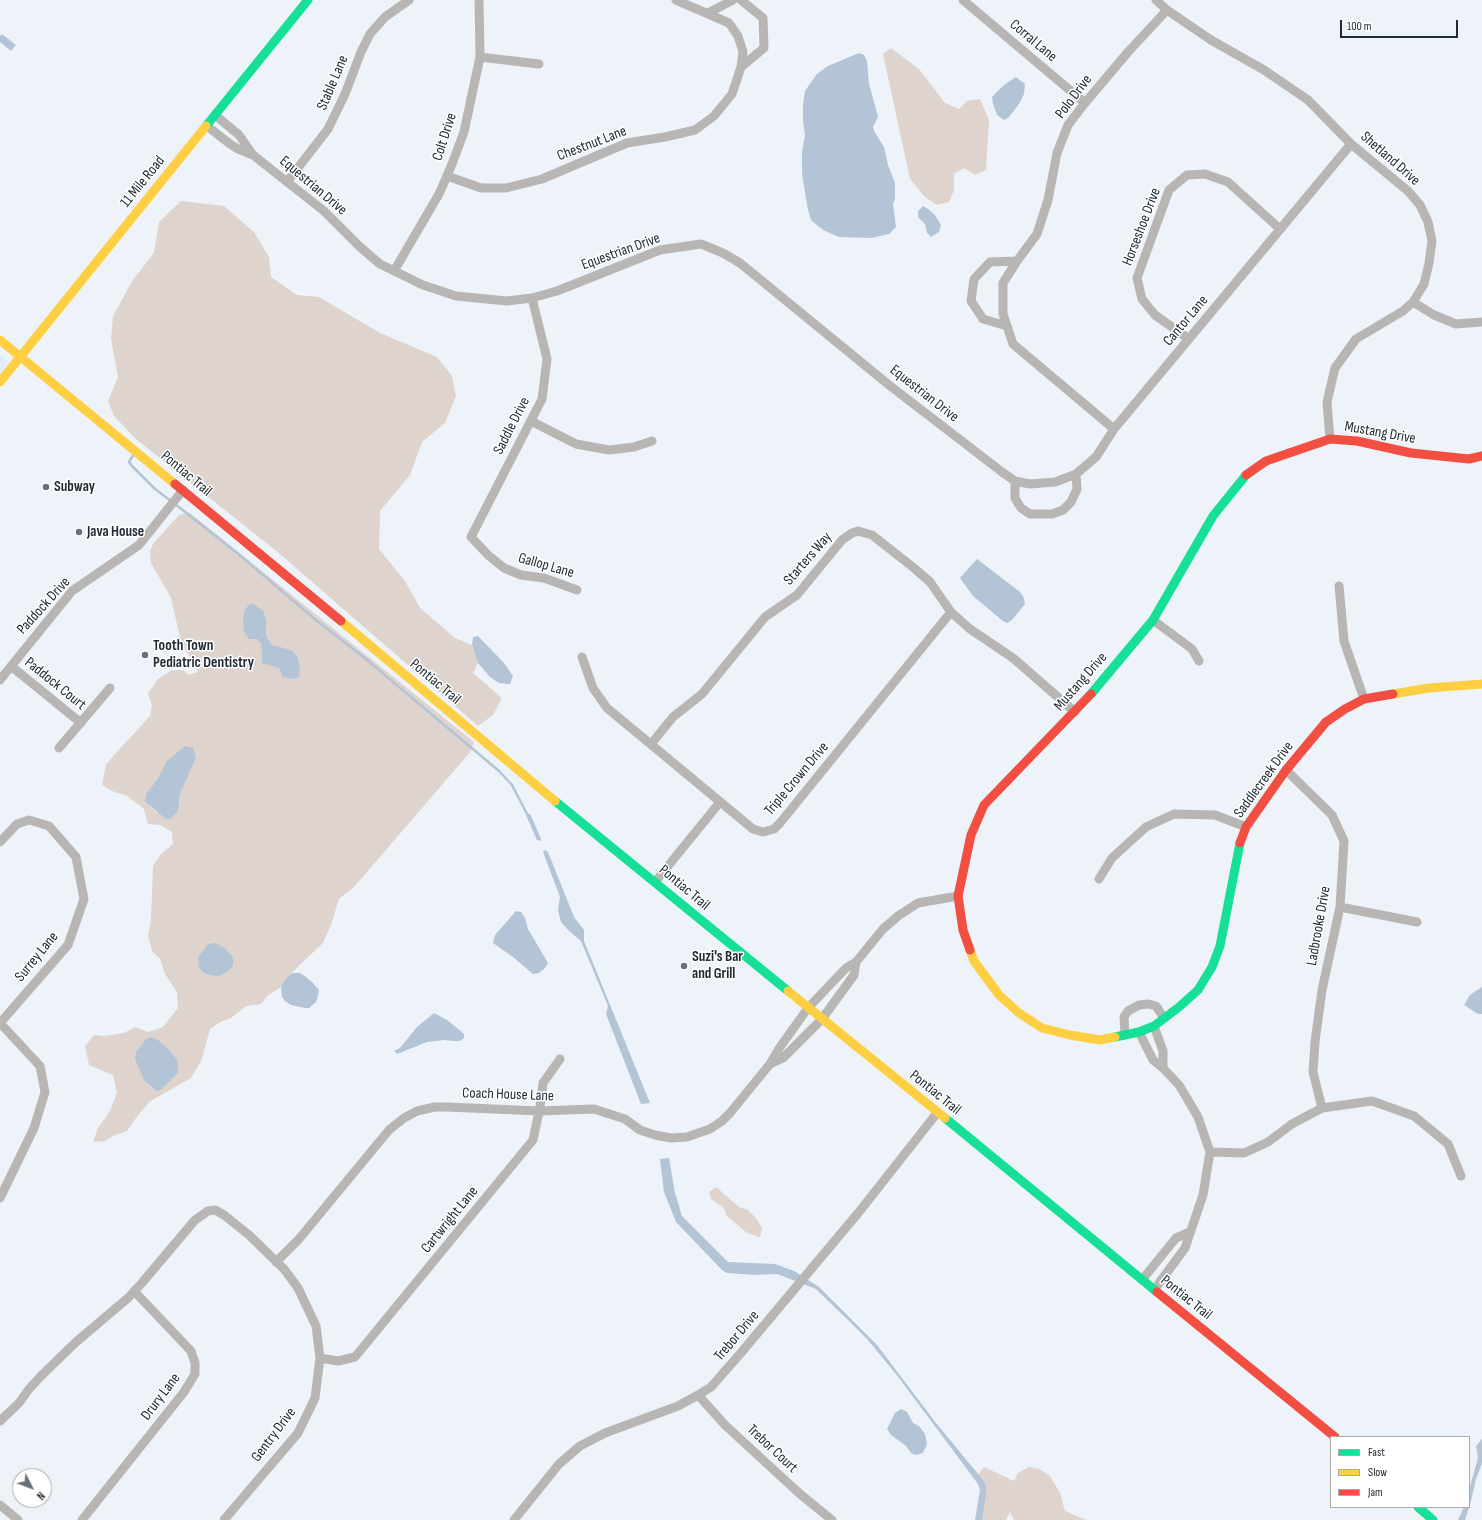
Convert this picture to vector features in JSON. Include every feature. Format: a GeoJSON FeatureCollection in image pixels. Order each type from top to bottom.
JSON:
{"type":"FeatureCollection","features":[{"type":"Feature","properties":{"kind":"street","name":"11 Mile Road"},"geometry":{"type":"LineString","coordinates":[[0,382],[308,0]]}},
{"type":"Feature","properties":{"kind":"street","name":"Stable Lane"},"geometry":{"type":"LineString","coordinates":[[287,182],[328,129],[345,94],[361,52],[370,34],[385,17],[409,0]]}},
{"type":"Feature","properties":{"kind":"street","name":"Colt Drive"},"geometry":{"type":"LineString","coordinates":[[394,270],[438,194],[447,176],[464,132],[480,57],[479,0]]}},
{"type":"Feature","properties":{"kind":"street","name":"Chestnut Lane"},"geometry":{"type":"LineString","coordinates":[[447,176],[482,188],[506,188],[542,179],[627,143],[665,137],[695,130],[714,116],[732,94],[741,67],[743,52],[738,36],[729,23],[676,0]]}},
{"type":"Feature","properties":{"kind":"street"},"geometry":{"type":"LineString","coordinates":[[708,13],[733,0]]}},
{"type":"Feature","properties":{"kind":"street"},"geometry":{"type":"LineString","coordinates":[[741,0],[763,18],[764,48],[741,67]]}},
{"type":"Feature","properties":{"kind":"street","name":"Corral Lane"},"geometry":{"type":"LineString","coordinates":[[962,0],[1085,103]]}},
{"type":"Feature","properties":{"kind":"street","name":"Shetland Drive"},"geometry":{"type":"LineString","coordinates":[[1156,0],[1167,10],[1211,40],[1264,70],[1308,100],[1351,144],[1408,191],[1420,205],[1428,222],[1432,241],[1430,263],[1424,284],[1413,302],[1403,311],[1356,339],[1335,368],[1327,402],[1330,439]]}},
{"type":"Feature","properties":{"kind":"street","name":"Polo Drive"},"geometry":{"type":"LineString","coordinates":[[1114,429],[1013,344],[1003,314],[1003,283],[1037,234],[1048,200],[1057,153],[1068,125],[1128,52],[1167,10]]}},
{"type":"Feature","properties":{"kind":"street"},"geometry":{"type":"LineString","coordinates":[[480,57],[539,64]]}},
{"type":"Feature","properties":{"kind":"street","name":"Equestrian Drive"},"geometry":{"type":"LineString","coordinates":[[215,115],[239,134],[254,155],[324,211],[360,247],[380,264],[423,285],[456,296],[507,301],[532,298],[557,291],[660,250],[701,244],[723,253],[740,263],[889,385],[1015,481],[1030,484],[1055,482],[1076,474]]}},
{"type":"Feature","properties":{"kind":"street","name":"Equestrian Drive"},"geometry":{"type":"LineString","coordinates":[[207,126],[238,150],[254,155]]}},
{"type":"Feature","properties":{"kind":"street","name":"Cantor Lane"},"geometry":{"type":"LineString","coordinates":[[1076,474],[1096,457],[1114,429],[1351,144]]}},
{"type":"Feature","properties":{"kind":"street","name":"Horseshoe Drive"},"geometry":{"type":"LineString","coordinates":[[1189,339],[1155,315],[1142,299],[1137,278],[1169,190],[1187,175],[1204,174],[1228,182],[1280,229]]}},
{"type":"Feature","properties":{"kind":"street"},"geometry":{"type":"LineString","coordinates":[[1007,326],[983,319],[971,301],[974,279],[990,262],[1017,261]]}},
{"type":"Feature","properties":{"kind":"street","name":"Saddle Drive"},"geometry":{"type":"LineString","coordinates":[[471,537],[542,399],[547,359],[532,298]]}},
{"type":"Feature","properties":{"kind":"street"},"geometry":{"type":"LineString","coordinates":[[1413,302],[1434,315],[1456,324],[1482,322]]}},
{"type":"Feature","properties":{"kind":"street","name":"Pontiac Trail"},"geometry":{"type":"LineString","coordinates":[[0,340],[183,490],[568,811],[1333,1436]]}},
{"type":"Feature","properties":{"kind":"street"},"geometry":{"type":"LineString","coordinates":[[531,421],[576,444],[609,450],[634,447],[652,441]]}},
{"type":"Feature","properties":{"kind":"street","name":"Mustang Drive"},"geometry":{"type":"LineString","coordinates":[[1139,1032],[1100,1040],[1070,1036],[1042,1028],[1019,1013],[999,995],[974,961],[963,930],[958,896],[970,835],[984,805],[1099,686],[1153,620],[1213,516],[1244,476],[1266,461],[1330,439],[1357,441],[1411,453],[1469,459],[1482,456]]}},
{"type":"Feature","properties":{"kind":"street"},"geometry":{"type":"LineString","coordinates":[[1015,481],[1016,498],[1021,508],[1030,514],[1052,514],[1063,510],[1071,502],[1077,489],[1076,474]]}},
{"type":"Feature","properties":{"kind":"street","name":"Paddock Drive"},"geometry":{"type":"LineString","coordinates":[[0,680],[72,591],[139,545],[183,490]]}},
{"type":"Feature","properties":{"kind":"street","name":"Starters Way"},"geometry":{"type":"LineString","coordinates":[[651,744],[673,717],[702,694],[765,617],[797,596],[842,540],[858,530],[872,535],[914,568],[930,582],[951,612],[970,629],[1013,658],[1075,712]]}},
{"type":"Feature","properties":{"kind":"street","name":"Gallop Lane"},"geometry":{"type":"LineString","coordinates":[[471,537],[488,555],[504,568],[521,575],[544,578],[577,590]]}},
{"type":"Feature","properties":{"kind":"street"},"geometry":{"type":"LineString","coordinates":[[1339,586],[1344,641],[1364,699]]}},
{"type":"Feature","properties":{"kind":"street","name":"Triple Crown Drive"},"geometry":{"type":"LineString","coordinates":[[582,657],[593,688],[599,699],[612,713],[720,802],[758,831],[764,832],[774,829],[785,817],[951,612]]}},
{"type":"Feature","properties":{"kind":"street"},"geometry":{"type":"LineString","coordinates":[[1153,620],[1192,649],[1199,662]]}},
{"type":"Feature","properties":{"kind":"street","name":"Paddock Court"},"geometry":{"type":"LineString","coordinates":[[11,666],[81,723]]}},
{"type":"Feature","properties":{"kind":"street","name":"Saddlecreek Drive"},"geometry":{"type":"LineString","coordinates":[[1139,1032],[1154,1026],[1198,990],[1212,967],[1220,946],[1240,843],[1246,827],[1286,770],[1326,722],[1345,709],[1364,699],[1428,688],[1481,684]]}},
{"type":"Feature","properties":{"kind":"street","name":"Paddock Court"},"geometry":{"type":"LineString","coordinates":[[59,748],[110,688]]}},
{"type":"Feature","properties":{"kind":"street","name":"Ladbrooke Drive"},"geometry":{"type":"LineString","coordinates":[[1286,770],[1332,816],[1344,841],[1340,907],[1322,990],[1315,1042],[1313,1072],[1322,1108]]}},
{"type":"Feature","properties":{"kind":"street"},"geometry":{"type":"LineString","coordinates":[[655,882],[720,802]]}},
{"type":"Feature","properties":{"kind":"street"},"geometry":{"type":"LineString","coordinates":[[1099,879],[1112,858],[1146,827],[1174,814],[1215,815],[1246,827]]}},
{"type":"Feature","properties":{"kind":"street","name":"Surrey Lane"},"geometry":{"type":"LineString","coordinates":[[0,842],[17,824],[29,820],[49,826],[76,856],[84,899],[68,945],[0,1023]]}},
{"type":"Feature","properties":{"kind":"street"},"geometry":{"type":"LineString","coordinates":[[856,962],[883,929],[898,916],[918,903],[958,896]]}},
{"type":"Feature","properties":{"kind":"street"},"geometry":{"type":"LineString","coordinates":[[1340,907],[1417,922]]}},
{"type":"Feature","properties":{"kind":"street","name":"Coach House Lane"},"geometry":{"type":"LineString","coordinates":[[276,1262],[298,1239],[389,1130],[404,1118],[417,1111],[435,1107],[539,1111],[594,1109],[625,1119],[640,1130],[671,1138],[687,1137],[710,1130],[722,1121],[770,1064],[780,1047],[808,1008],[846,968],[856,962]]}},
{"type":"Feature","properties":{"kind":"street","name":"Coach House Lane"},"geometry":{"type":"LineString","coordinates":[[770,1064],[783,1058],[822,1019],[854,975],[856,962]]}},
{"type":"Feature","properties":{"kind":"street"},"geometry":{"type":"LineString","coordinates":[[1125,1035],[1124,1017],[1128,1011],[1139,1005],[1148,1004],[1156,1006],[1164,1018]]}},
{"type":"Feature","properties":{"kind":"street"},"geometry":{"type":"LineString","coordinates":[[0,1023],[40,1066],[45,1092],[34,1128],[0,1198]]}},
{"type":"Feature","properties":{"kind":"street"},"geometry":{"type":"LineString","coordinates":[[1154,1026],[1163,1051],[1163,1068]]}},
{"type":"Feature","properties":{"kind":"street"},"geometry":{"type":"LineString","coordinates":[[1139,1032],[1153,1060],[1179,1085],[1198,1117],[1210,1152],[1202,1195],[1185,1248],[1154,1290]]}},
{"type":"Feature","properties":{"kind":"street","name":"Cartwright Lane"},"geometry":{"type":"LineString","coordinates":[[320,1358],[338,1361],[355,1357],[533,1140],[543,1083],[560,1059]]}},
{"type":"Feature","properties":{"kind":"street"},"geometry":{"type":"LineString","coordinates":[[1210,1152],[1244,1153],[1268,1142],[1292,1124],[1322,1108],[1372,1101],[1414,1116],[1448,1144],[1461,1176]]}},
{"type":"Feature","properties":{"kind":"street","name":"Trebor Drive"},"geometry":{"type":"LineString","coordinates":[[514,1520],[559,1464],[580,1446],[605,1433],[678,1406],[711,1387],[859,1212],[937,1113]]}},
{"type":"Feature","properties":{"kind":"street","name":"Gentry Drive"},"geometry":{"type":"LineString","coordinates":[[134,1291],[195,1220],[208,1211],[216,1210],[249,1235],[276,1262],[298,1288],[316,1326],[320,1358],[315,1398],[298,1433],[224,1520]]}},
{"type":"Feature","properties":{"kind":"street"},"geometry":{"type":"LineString","coordinates":[[1142,1280],[1176,1238],[1190,1232]]}},
{"type":"Feature","properties":{"kind":"street"},"geometry":{"type":"LineString","coordinates":[[0,1421],[19,1403],[29,1389],[51,1366],[134,1291]]}},
{"type":"Feature","properties":{"kind":"street","name":"Drury Lane"},"geometry":{"type":"LineString","coordinates":[[82,1520],[184,1392],[195,1374],[195,1363],[191,1351],[134,1291]]}},
{"type":"Feature","properties":{"kind":"street","name":"Trebor Court"},"geometry":{"type":"LineString","coordinates":[[698,1395],[725,1425],[800,1494],[832,1520]]}},
{"type":"Feature","properties":{"kind":"street"},"geometry":{"type":"LineString","coordinates":[[0,1504],[18,1520]]}},
{"type":"Feature","properties":{"kind":"street"},"geometry":{"type":"LineString","coordinates":[[1419,1508],[1431,1519]]}},
{"type":"Feature","properties":{"kind":"shaded area"},"geometry":{"type":"Polygon","coordinates":[[[2,34],[16,45],[11,51],[0,42],[0,36],[2,34]]]}},
{"type":"Feature","properties":{"kind":"shaded area"},"geometry":{"type":"Polygon","coordinates":[[[891,48],[919,69],[945,103],[959,109],[967,101],[980,99],[989,120],[986,170],[975,175],[964,168],[954,174],[954,190],[949,202],[937,205],[925,197],[910,179],[883,54],[891,48]]]}},
{"type":"Feature","properties":{"kind":"shaded area"},"geometry":{"type":"Polygon","coordinates":[[[859,53],[864,55],[867,61],[869,84],[878,117],[873,127],[874,131],[884,147],[888,165],[895,183],[895,199],[893,204],[896,227],[889,234],[871,238],[839,237],[825,231],[811,220],[802,174],[802,152],[805,135],[803,104],[805,91],[817,74],[828,66],[859,53]]]}},
{"type":"Feature","properties":{"kind":"shaded area"},"geometry":{"type":"Polygon","coordinates":[[[1016,77],[1025,84],[1024,94],[1019,104],[1009,117],[1004,120],[997,115],[992,97],[1004,85],[1016,77]]]}},
{"type":"Feature","properties":{"kind":"shaded area"},"geometry":{"type":"Polygon","coordinates":[[[181,201],[224,206],[254,232],[269,257],[271,277],[297,295],[319,297],[380,333],[437,357],[452,376],[456,396],[445,423],[422,442],[410,475],[380,511],[379,549],[405,581],[420,608],[455,638],[472,645],[478,663],[473,673],[502,698],[493,715],[478,726],[280,554],[136,439],[114,416],[108,401],[118,377],[111,339],[113,316],[132,281],[154,253],[159,222],[181,201]]]}},
{"type":"Feature","properties":{"kind":"shaded area"},"geometry":{"type":"Polygon","coordinates":[[[923,206],[935,215],[941,225],[939,232],[931,237],[927,233],[925,224],[918,217],[918,211],[923,206]]]}},
{"type":"Feature","properties":{"kind":"shaded area"},"geometry":{"type":"Polygon","coordinates":[[[0,354],[9,362],[0,374],[0,354]]]}},
{"type":"Feature","properties":{"kind":"shaded area"},"geometry":{"type":"Polygon","coordinates":[[[190,513],[474,742],[471,751],[355,886],[339,899],[331,925],[323,943],[285,979],[281,987],[267,996],[261,1004],[246,1006],[231,1018],[220,1022],[210,1029],[201,1061],[191,1078],[149,1102],[127,1131],[113,1136],[105,1141],[93,1142],[98,1128],[110,1111],[117,1093],[113,1075],[89,1065],[85,1046],[94,1035],[104,1036],[124,1033],[135,1027],[148,1032],[163,1027],[178,1008],[177,992],[165,974],[160,959],[152,951],[148,935],[151,921],[153,866],[161,854],[173,844],[172,832],[160,825],[148,824],[144,809],[127,796],[112,791],[102,785],[106,764],[150,716],[152,706],[148,693],[158,679],[172,670],[183,670],[189,675],[198,672],[195,663],[182,646],[171,598],[151,563],[150,551],[153,544],[179,515],[190,513]],[[249,604],[244,611],[243,621],[261,644],[262,663],[280,648],[272,645],[266,636],[266,620],[249,604]],[[196,758],[158,778],[146,794],[145,802],[157,813],[180,802],[183,784],[196,758]]]}},
{"type":"Feature","properties":{"kind":"shaded area"},"geometry":{"type":"Polygon","coordinates":[[[977,559],[1020,592],[1024,598],[1025,604],[1012,620],[1007,623],[973,596],[960,578],[977,559]]]}},
{"type":"Feature","properties":{"kind":"shaded area"},"geometry":{"type":"Polygon","coordinates":[[[249,604],[254,604],[263,611],[266,620],[266,636],[272,645],[291,650],[297,656],[300,667],[299,677],[291,679],[283,677],[279,668],[262,663],[261,644],[257,639],[249,639],[244,632],[244,611],[249,604]]]}},
{"type":"Feature","properties":{"kind":"shaded area"},"geometry":{"type":"Polygon","coordinates":[[[478,636],[504,663],[513,676],[510,684],[499,683],[490,677],[478,663],[472,645],[473,637],[478,636]]]}},
{"type":"Feature","properties":{"kind":"shaded area"},"geometry":{"type":"Polygon","coordinates":[[[185,746],[193,748],[196,758],[181,791],[178,810],[172,818],[166,819],[145,802],[146,794],[158,778],[167,761],[185,746]]]}},
{"type":"Feature","properties":{"kind":"shaded area"},"geometry":{"type":"Polygon","coordinates":[[[530,814],[532,818],[541,839],[540,841],[537,840],[526,815],[530,814]]]}},
{"type":"Feature","properties":{"kind":"shaded area"},"geometry":{"type":"Polygon","coordinates":[[[545,850],[548,852],[574,917],[584,930],[584,941],[650,1103],[641,1104],[606,1014],[608,1006],[581,941],[561,922],[558,910],[560,897],[543,852],[545,850]]]}},
{"type":"Feature","properties":{"kind":"shaded area"},"geometry":{"type":"Polygon","coordinates":[[[516,911],[521,912],[525,918],[528,929],[548,963],[539,973],[533,974],[493,943],[495,935],[516,911]]]}},
{"type":"Feature","properties":{"kind":"shaded area"},"geometry":{"type":"Polygon","coordinates":[[[215,943],[225,948],[233,958],[233,965],[228,971],[219,976],[204,973],[199,968],[198,957],[208,944],[215,943]]]}},
{"type":"Feature","properties":{"kind":"shaded area"},"geometry":{"type":"Polygon","coordinates":[[[292,973],[300,973],[313,983],[319,990],[316,1002],[309,1008],[291,1005],[282,997],[281,987],[285,979],[292,973]]]}},
{"type":"Feature","properties":{"kind":"shaded area"},"geometry":{"type":"Polygon","coordinates":[[[1482,987],[1482,1014],[1478,1014],[1464,1005],[1470,995],[1482,987]]]}},
{"type":"Feature","properties":{"kind":"shaded area"},"geometry":{"type":"Polygon","coordinates":[[[434,1013],[447,1020],[457,1028],[464,1034],[464,1038],[460,1041],[444,1040],[427,1042],[397,1054],[394,1051],[400,1048],[417,1027],[434,1013]]]}},
{"type":"Feature","properties":{"kind":"shaded area"},"geometry":{"type":"Polygon","coordinates":[[[151,1037],[158,1040],[177,1060],[178,1073],[162,1089],[157,1091],[144,1080],[135,1059],[136,1052],[146,1039],[151,1037]]]}},
{"type":"Feature","properties":{"kind":"shaded area"},"geometry":{"type":"Polygon","coordinates":[[[669,1158],[675,1193],[682,1216],[728,1262],[775,1264],[794,1271],[819,1287],[877,1345],[936,1423],[983,1480],[986,1487],[986,1494],[982,1520],[975,1520],[980,1490],[978,1484],[896,1374],[867,1339],[850,1322],[816,1289],[777,1274],[755,1275],[727,1273],[722,1270],[676,1222],[664,1192],[660,1159],[669,1158]]]}},
{"type":"Feature","properties":{"kind":"shaded area"},"geometry":{"type":"Polygon","coordinates":[[[716,1187],[739,1207],[748,1210],[756,1218],[762,1228],[760,1237],[747,1233],[727,1216],[723,1207],[711,1199],[709,1192],[716,1187]]]}},
{"type":"Feature","properties":{"kind":"shaded area"},"geometry":{"type":"Polygon","coordinates":[[[901,1409],[907,1412],[913,1423],[919,1426],[925,1434],[927,1444],[923,1453],[916,1455],[911,1453],[906,1446],[891,1435],[887,1429],[895,1413],[901,1409]]]}},
{"type":"Feature","properties":{"kind":"shaded area"},"geometry":{"type":"Polygon","coordinates":[[[1482,1439],[1482,1463],[1476,1479],[1470,1505],[1470,1486],[1478,1458],[1476,1446],[1482,1439]]]}},
{"type":"Feature","properties":{"kind":"shaded area"},"geometry":{"type":"Polygon","coordinates":[[[984,1467],[1014,1481],[1018,1473],[1029,1467],[1039,1469],[1050,1476],[1060,1493],[1065,1511],[1086,1520],[1014,1520],[1010,1512],[1006,1520],[982,1520],[983,1480],[978,1474],[984,1467]]]}},
{"type":"Feature","properties":{"kind":"shaded area"},"geometry":{"type":"Polygon","coordinates":[[[1464,1508],[1469,1508],[1465,1520],[1458,1520],[1464,1508]]]}},
{"type":"Feature","properties":{"kind":"waterway"},"geometry":{"type":"LineString","coordinates":[[134,454],[129,462],[132,466],[155,489],[171,501]]}},
{"type":"Feature","properties":{"kind":"waterway"},"geometry":{"type":"LineString","coordinates":[[175,504],[236,552],[317,621],[361,655],[499,771],[512,785],[527,814]]}},
{"type":"Feature","properties":{"kind":"traffic: fast"},"geometry":{"type":"LineString","coordinates":[[206,126],[308,0]]}},
{"type":"Feature","properties":{"kind":"traffic: fast"},"geometry":{"type":"LineString","coordinates":[[1091,694],[1153,620],[1213,516],[1246,475]]}},
{"type":"Feature","properties":{"kind":"traffic: fast"},"geometry":{"type":"LineString","coordinates":[[555,801],[788,991]]}},
{"type":"Feature","properties":{"kind":"traffic: fast"},"geometry":{"type":"LineString","coordinates":[[1115,1037],[1139,1032],[1154,1026],[1198,990],[1212,967],[1220,946],[1240,843]]}},
{"type":"Feature","properties":{"kind":"traffic: fast"},"geometry":{"type":"LineString","coordinates":[[945,1118],[1157,1292]]}},
{"type":"Feature","properties":{"kind":"traffic: fast"},"geometry":{"type":"LineString","coordinates":[[1419,1508],[1433,1520]]}},
{"type":"Feature","properties":{"kind":"traffic: slow"},"geometry":{"type":"LineString","coordinates":[[0,382],[206,126]]}},
{"type":"Feature","properties":{"kind":"traffic: slow"},"geometry":{"type":"LineString","coordinates":[[0,340],[175,484]]}},
{"type":"Feature","properties":{"kind":"traffic: slow"},"geometry":{"type":"LineString","coordinates":[[341,621],[555,801]]}},
{"type":"Feature","properties":{"kind":"traffic: slow"},"geometry":{"type":"LineString","coordinates":[[1393,694],[1429,688],[1482,684]]}},
{"type":"Feature","properties":{"kind":"traffic: slow"},"geometry":{"type":"LineString","coordinates":[[970,950],[974,961],[999,995],[1019,1013],[1042,1028],[1100,1040],[1115,1037]]}},
{"type":"Feature","properties":{"kind":"traffic: slow"},"geometry":{"type":"LineString","coordinates":[[788,991],[945,1118]]}},
{"type":"Feature","properties":{"kind":"traffic: jam"},"geometry":{"type":"LineString","coordinates":[[1246,475],[1266,461],[1330,439],[1357,441],[1411,453],[1469,459],[1482,456]]}},
{"type":"Feature","properties":{"kind":"traffic: jam"},"geometry":{"type":"LineString","coordinates":[[175,484],[341,621]]}},
{"type":"Feature","properties":{"kind":"traffic: jam"},"geometry":{"type":"LineString","coordinates":[[970,950],[963,930],[958,896],[971,835],[984,805],[1091,694]]}},
{"type":"Feature","properties":{"kind":"traffic: jam"},"geometry":{"type":"LineString","coordinates":[[1240,843],[1246,827],[1286,770],[1326,722],[1345,709],[1364,699],[1393,694]]}},
{"type":"Feature","properties":{"kind":"traffic: jam"},"geometry":{"type":"LineString","coordinates":[[1157,1292],[1334,1436]]}},
{"type":"Feature","properties":{"kind":"place","name":"Subway"},"geometry":{"type":"Point","coordinates":[46,487]}},
{"type":"Feature","properties":{"kind":"place","name":"Java House"},"geometry":{"type":"Point","coordinates":[79,532]}},
{"type":"Feature","properties":{"kind":"place","name":"Tooth Town Pediatric Dentistry"},"geometry":{"type":"Point","coordinates":[145,655]}},
{"type":"Feature","properties":{"kind":"place","name":"Suzi's Bar and Grill"},"geometry":{"type":"Point","coordinates":[684,966]}}]}
